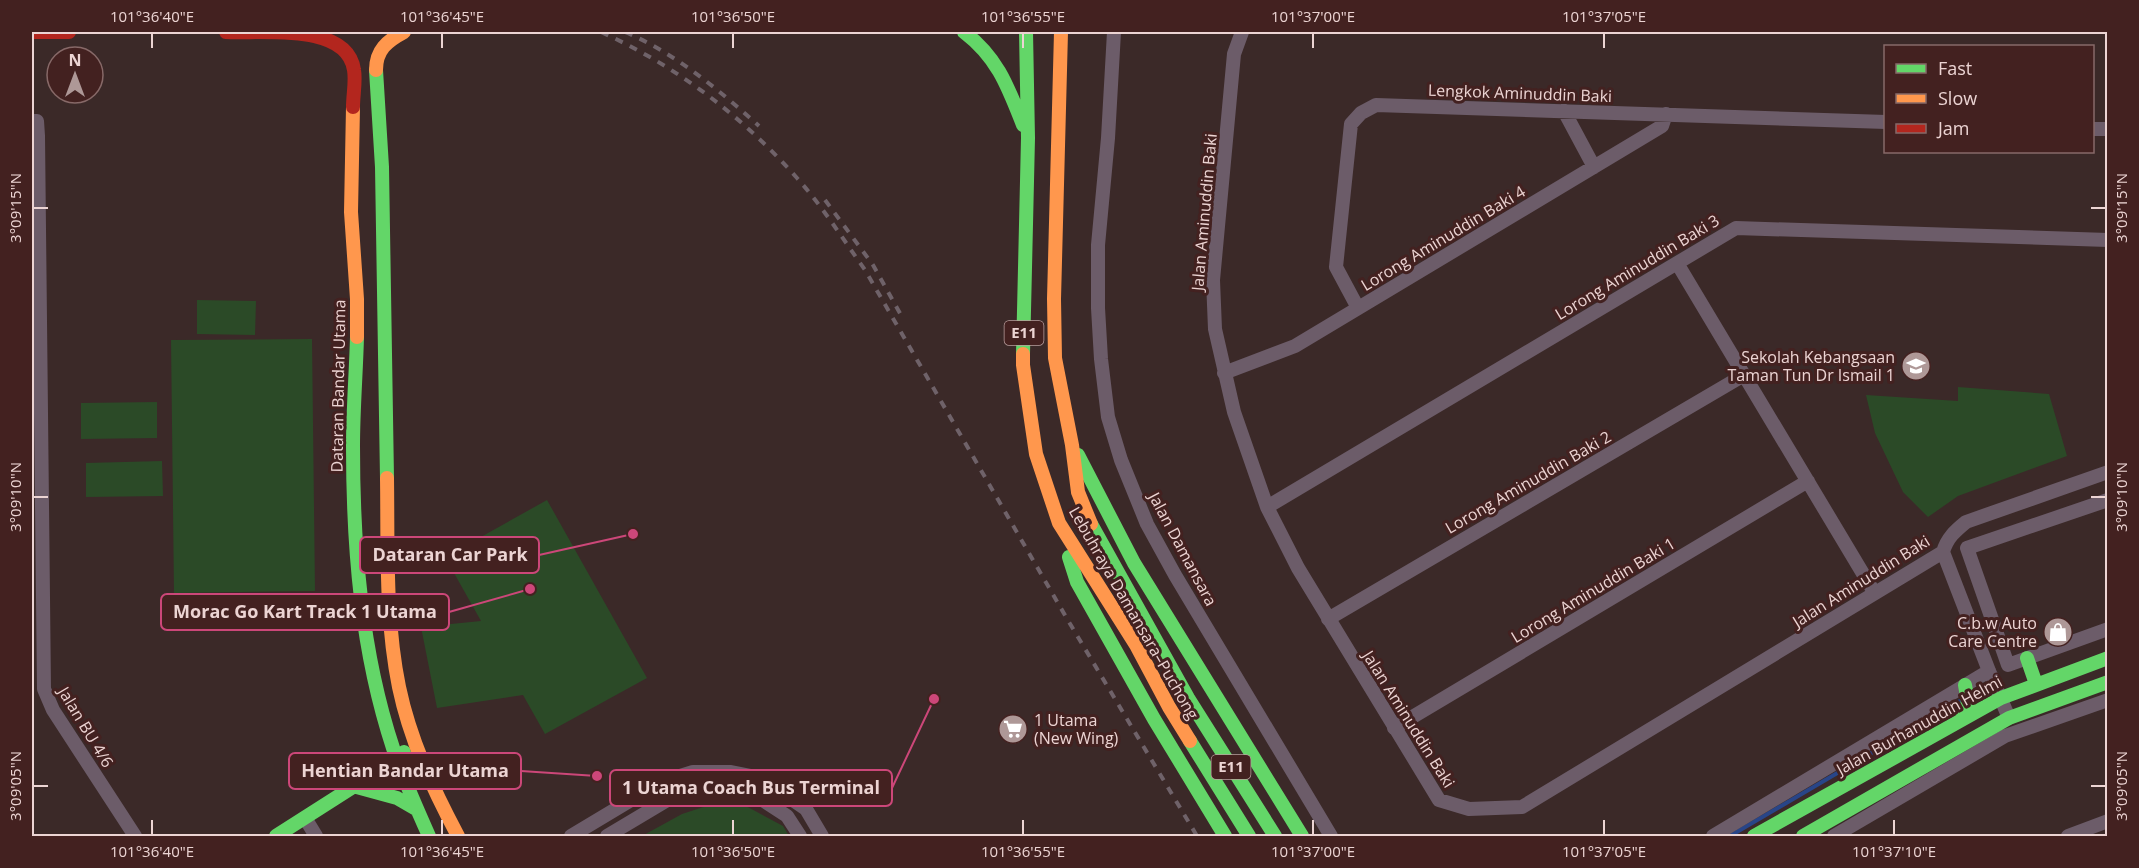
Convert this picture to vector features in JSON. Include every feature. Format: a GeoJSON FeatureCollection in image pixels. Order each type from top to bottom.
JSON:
{"type":"FeatureCollection","features":[{"type":"Feature","properties":{"kind":"main road"},"geometry":{"type":"LineString","coordinates":[[34,32],[69,32]]}},
{"type":"Feature","properties":{"kind":"main road","name":"Dataran Bandar Utama"},"geometry":{"type":"LineString","coordinates":[[226,32],[324,37],[340,44],[354,69],[352,231],[357,300],[353,466],[360,590],[372,675],[387,733],[395,760],[428,836]]}},
{"type":"Feature","properties":{"kind":"main road"},"geometry":{"type":"LineString","coordinates":[[404,32],[391,38],[378,51],[376,70],[382,167],[390,603],[402,698],[419,751],[445,813],[458,837]]}},
{"type":"Feature","properties":{"kind":"main road"},"geometry":{"type":"LineString","coordinates":[[964,32],[980,42],[998,66],[1028,138]]}},
{"type":"Feature","properties":{"kind":"main road","name":"Lebuhraya Damansara–Puchong"},"geometry":{"type":"LineString","coordinates":[[1026,32],[1028,138],[1023,365],[1036,454],[1059,523],[1136,645],[1169,707],[1249,837]]}},
{"type":"Feature","properties":{"kind":"main road","name":"Lebuhraya Damansara–Puchong"},"geometry":{"type":"LineString","coordinates":[[1061,32],[1054,311],[1055,358],[1072,445],[1078,492],[1095,533],[1188,698],[1275,837]]}},
{"type":"Feature","properties":{"kind":"main road"},"geometry":{"type":"LineString","coordinates":[[1072,445],[1134,563],[1302,837]]}},
{"type":"Feature","properties":{"kind":"main road"},"geometry":{"type":"LineString","coordinates":[[1059,523],[1077,582],[1154,719],[1226,837]]}},
{"type":"Feature","properties":{"kind":"main road"},"geometry":{"type":"LineString","coordinates":[[2027,658],[2036,684]]}},
{"type":"Feature","properties":{"kind":"main road","name":"Jalan Burhanuddin Helmi"},"geometry":{"type":"LineString","coordinates":[[1754,837],[2001,698],[2108,658]]}},
{"type":"Feature","properties":{"kind":"main road"},"geometry":{"type":"LineString","coordinates":[[1803,837],[2009,718],[2108,682]]}},
{"type":"Feature","properties":{"kind":"main road"},"geometry":{"type":"LineString","coordinates":[[1962,718],[1968,706],[1969,697],[1965,685]]}},
{"type":"Feature","properties":{"kind":"main road"},"geometry":{"type":"LineString","coordinates":[[353,786],[371,768],[381,751],[387,733]]}},
{"type":"Feature","properties":{"kind":"main road"},"geometry":{"type":"LineString","coordinates":[[276,837],[395,760],[407,749],[419,751]]}},
{"type":"Feature","properties":{"kind":"main road"},"geometry":{"type":"LineString","coordinates":[[353,786],[397,798],[416,809]]}},
{"type":"Feature","properties":{"kind":"street","name":"Jalan Damansara"},"geometry":{"type":"LineString","coordinates":[[1114,32],[1108,138],[1098,245],[1098,308],[1108,417],[1121,460],[1147,524],[1331,837]]}},
{"type":"Feature","properties":{"kind":"street","name":"Jalan Aminuddin Baki"},"geometry":{"type":"LineString","coordinates":[[1242,32],[1234,54],[1212,280],[1215,329],[1234,412],[1267,507],[1298,568],[1439,800],[1469,809],[1522,807],[1943,552],[1953,532],[1966,522],[2108,472]]}},
{"type":"Feature","properties":{"kind":"street","name":"Lengkok Aminuddin Baki"},"geometry":{"type":"LineString","coordinates":[[1358,308],[1336,267],[1351,124],[1361,113],[1376,105],[1884,122]]}},
{"type":"Feature","properties":{"kind":"street"},"geometry":{"type":"LineString","coordinates":[[1564,111],[1594,167]]}},
{"type":"Feature","properties":{"kind":"street","name":"Lorong Aminuddin Baki 4"},"geometry":{"type":"LineString","coordinates":[[1224,373],[1295,346],[1662,126],[1666,114]]}},
{"type":"Feature","properties":{"kind":"street","name":"Jalan BU 4/6"},"geometry":{"type":"LineString","coordinates":[[34,121],[38,689],[135,837]]}},
{"type":"Feature","properties":{"kind":"street","name":"Lorong Aminuddin Baki 3"},"geometry":{"type":"LineString","coordinates":[[1267,507],[1736,228],[2108,240]]}},
{"type":"Feature","properties":{"kind":"street"},"geometry":{"type":"LineString","coordinates":[[1677,263],[1874,592]]}},
{"type":"Feature","properties":{"kind":"street","name":"Lorong Aminuddin Baki 2"},"geometry":{"type":"LineString","coordinates":[[1328,619],[1744,375]]}},
{"type":"Feature","properties":{"kind":"street","name":"Lorong Aminuddin Baki 1"},"geometry":{"type":"LineString","coordinates":[[1394,728],[1808,481]]}},
{"type":"Feature","properties":{"kind":"street"},"geometry":{"type":"LineString","coordinates":[[1965,607],[1985,599],[1967,548],[2108,500]]}},
{"type":"Feature","properties":{"kind":"street"},"geometry":{"type":"LineString","coordinates":[[1943,552],[2009,718]]}},
{"type":"Feature","properties":{"kind":"street","name":"Jalan Burhanuddin Helmi"},"geometry":{"type":"LineString","coordinates":[[1985,599],[2008,665],[2108,629]]}},
{"type":"Feature","properties":{"kind":"street","name":"Jalan Burhanuddin Helmi"},"geometry":{"type":"LineString","coordinates":[[1713,837],[1989,671]]}},
{"type":"Feature","properties":{"kind":"street"},"geometry":{"type":"LineString","coordinates":[[1834,837],[2005,736],[2108,700]]}},
{"type":"Feature","properties":{"kind":"street"},"geometry":{"type":"LineString","coordinates":[[571,837],[661,782],[693,772],[730,772],[761,778],[806,809],[822,837]]}},
{"type":"Feature","properties":{"kind":"street"},"geometry":{"type":"LineString","coordinates":[[607,837],[669,799],[702,789],[729,788],[755,795],[787,816],[800,837]]}},
{"type":"Feature","properties":{"kind":"street"},"geometry":{"type":"LineString","coordinates":[[305,818],[316,837]]}},
{"type":"Feature","properties":{"kind":"street"},"geometry":{"type":"LineString","coordinates":[[2068,837],[2108,821]]}},
{"type":"Feature","properties":{"kind":"green space"},"geometry":{"type":"Polygon","coordinates":[[[197,300],[256,301],[255,335],[197,334],[197,300]]]}},
{"type":"Feature","properties":{"kind":"green space"},"geometry":{"type":"Polygon","coordinates":[[[312,339],[315,591],[174,593],[171,340],[312,339]]]}},
{"type":"Feature","properties":{"kind":"green space"},"geometry":{"type":"Polygon","coordinates":[[[1958,387],[2049,394],[2067,456],[1958,496],[1928,517],[1903,492],[1875,433],[1866,395],[1958,401],[1958,387]]]}},
{"type":"Feature","properties":{"kind":"green space"},"geometry":{"type":"Polygon","coordinates":[[[157,402],[157,438],[81,439],[81,403],[157,402]]]}},
{"type":"Feature","properties":{"kind":"green space"},"geometry":{"type":"Polygon","coordinates":[[[162,461],[163,496],[86,497],[86,463],[162,461]]]}},
{"type":"Feature","properties":{"kind":"green space"},"geometry":{"type":"Polygon","coordinates":[[[547,500],[647,678],[545,734],[523,695],[437,708],[421,627],[481,621],[445,557],[547,500]]]}},
{"type":"Feature","properties":{"kind":"green space"},"geometry":{"type":"Polygon","coordinates":[[[731,798],[783,826],[789,836],[642,836],[682,814],[731,798]]]}},
{"type":"Feature","properties":{"kind":"waterway"},"geometry":{"type":"LineString","coordinates":[[1730,836],[1960,701]]}},
{"type":"Feature","properties":{"kind":"railway"},"geometry":{"type":"LineString","coordinates":[[601,32],[655,60],[730,113],[776,155],[824,211],[865,270],[1066,617],[1197,836]]}},
{"type":"Feature","properties":{"kind":"railway"},"geometry":{"type":"LineString","coordinates":[[625,32],[679,61],[759,126]]}},
{"type":"Feature","properties":{"kind":"railway"},"geometry":{"type":"LineString","coordinates":[[825,200],[873,265],[901,315]]}},
{"type":"Feature","properties":{"kind":"traffic: fast"},"geometry":{"type":"LineString","coordinates":[[964,32],[985,52],[1001,74],[1023,125]]}},
{"type":"Feature","properties":{"kind":"traffic: fast"},"geometry":{"type":"LineString","coordinates":[[1023,354],[1028,138],[1026,32]]}},
{"type":"Feature","properties":{"kind":"traffic: fast"},"geometry":{"type":"LineString","coordinates":[[376,70],[382,167],[387,478]]}},
{"type":"Feature","properties":{"kind":"traffic: fast"},"geometry":{"type":"LineString","coordinates":[[357,337],[353,484],[357,560],[366,636],[373,674],[393,748],[429,836]]}},
{"type":"Feature","properties":{"kind":"traffic: fast"},"geometry":{"type":"LineString","coordinates":[[1078,455],[1134,563],[1302,836]]}},
{"type":"Feature","properties":{"kind":"traffic: fast"},"geometry":{"type":"LineString","coordinates":[[1091,524],[1188,698],[1275,836]]}},
{"type":"Feature","properties":{"kind":"traffic: fast"},"geometry":{"type":"LineString","coordinates":[[1069,557],[1077,582],[1154,719],[1225,836]]}},
{"type":"Feature","properties":{"kind":"traffic: fast"},"geometry":{"type":"LineString","coordinates":[[2027,658],[2036,684]]}},
{"type":"Feature","properties":{"kind":"traffic: fast"},"geometry":{"type":"LineString","coordinates":[[1754,836],[2001,698],[2108,658]]}},
{"type":"Feature","properties":{"kind":"traffic: fast"},"geometry":{"type":"LineString","coordinates":[[1803,836],[2009,718],[2108,682]]}},
{"type":"Feature","properties":{"kind":"traffic: fast"},"geometry":{"type":"LineString","coordinates":[[1962,718],[1968,702],[1965,685]]}},
{"type":"Feature","properties":{"kind":"traffic: fast"},"geometry":{"type":"LineString","coordinates":[[1190,741],[1249,836]]}},
{"type":"Feature","properties":{"kind":"traffic: fast"},"geometry":{"type":"LineString","coordinates":[[276,836],[404,752]]}},
{"type":"Feature","properties":{"kind":"traffic: fast"},"geometry":{"type":"LineString","coordinates":[[353,786],[397,798],[416,809]]}},
{"type":"Feature","properties":{"kind":"traffic: slow"},"geometry":{"type":"LineString","coordinates":[[376,70],[380,52],[392,39],[404,32]]}},
{"type":"Feature","properties":{"kind":"traffic: slow"},"geometry":{"type":"LineString","coordinates":[[1061,32],[1054,299],[1055,358],[1072,445],[1078,492],[1091,524]]}},
{"type":"Feature","properties":{"kind":"traffic: slow"},"geometry":{"type":"LineString","coordinates":[[353,107],[351,212],[357,299],[357,337]]}},
{"type":"Feature","properties":{"kind":"traffic: slow"},"geometry":{"type":"LineString","coordinates":[[1023,354],[1036,454],[1059,523],[1136,645],[1190,741]]}},
{"type":"Feature","properties":{"kind":"traffic: slow"},"geometry":{"type":"LineString","coordinates":[[387,478],[389,609],[399,687],[409,726],[423,764],[458,836]]}},
{"type":"Feature","properties":{"kind":"traffic: jam"},"geometry":{"type":"LineString","coordinates":[[32,32],[69,32]]}},
{"type":"Feature","properties":{"kind":"traffic: jam"},"geometry":{"type":"LineString","coordinates":[[226,32],[300,34],[320,37],[336,44],[348,55],[354,70],[353,107]]}},
{"type":"Feature","properties":{"kind":"place","name":"Sekolah Kebangsaan Taman Tun Dr Ismail 1"},"geometry":{"type":"Point","coordinates":[1916,366]}},
{"type":"Feature","properties":{"kind":"place","name":"Dataran Car Park"},"geometry":{"type":"Point","coordinates":[633,534]}},
{"type":"Feature","properties":{"kind":"place","name":"Morac Go Kart Track 1 Utama"},"geometry":{"type":"Point","coordinates":[530,589]}},
{"type":"Feature","properties":{"kind":"place","name":"C.b.w Auto Care Centre"},"geometry":{"type":"Point","coordinates":[2058,632]}},
{"type":"Feature","properties":{"kind":"place","name":"1 Utama Coach Bus Terminal"},"geometry":{"type":"Point","coordinates":[934,699]}},
{"type":"Feature","properties":{"kind":"place","name":"1 Utama (New Wing)"},"geometry":{"type":"Point","coordinates":[1013,729]}},
{"type":"Feature","properties":{"kind":"place","name":"Hentian Bandar Utama"},"geometry":{"type":"Point","coordinates":[597,776]}}]}
